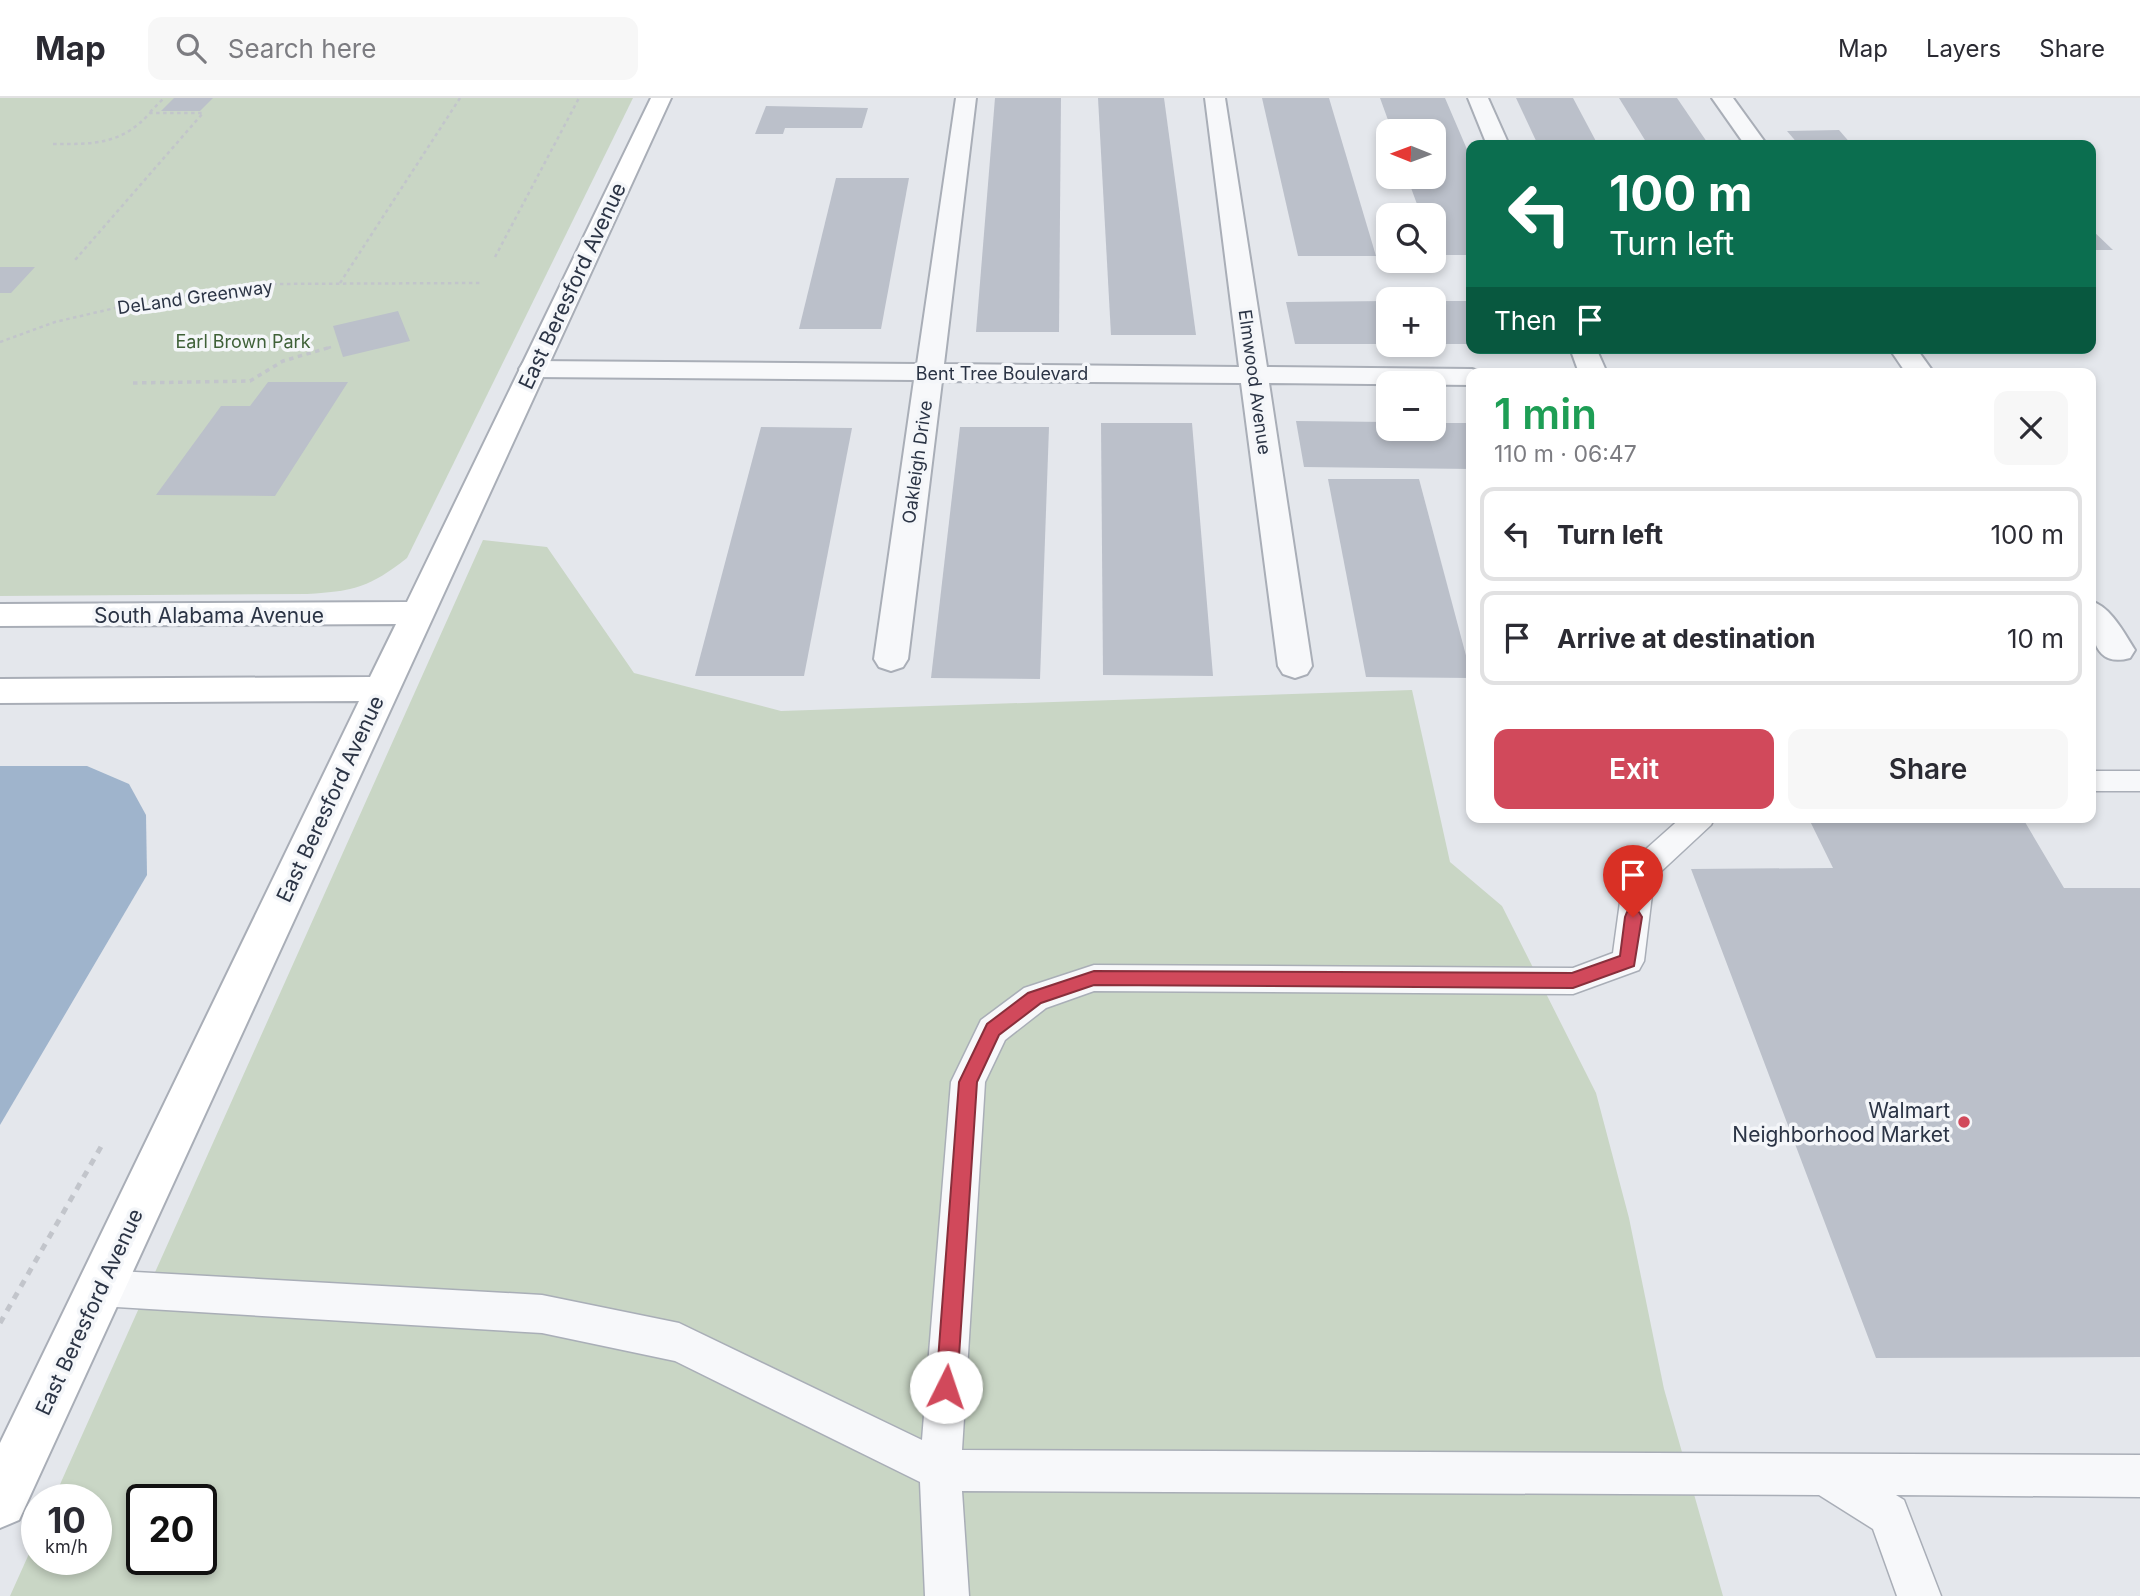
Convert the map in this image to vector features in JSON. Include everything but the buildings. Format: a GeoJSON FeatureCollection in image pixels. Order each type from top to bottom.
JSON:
{"type":"FeatureCollection","features":[{"type":"Feature","properties":{"kind":"main road","name":"East Beresford Avenue"},"geometry":{"type":"LineString","coordinates":[[0,1501],[661,98]]}},
{"type":"Feature","properties":{"kind":"main road","name":"South Alabama Avenue"},"geometry":{"type":"LineString","coordinates":[[0,615],[418,613]]}},
{"type":"Feature","properties":{"kind":"main road"},"geometry":{"type":"LineString","coordinates":[[0,691],[382,690]]}},
{"type":"Feature","properties":{"kind":"street","name":"Oakleigh Drive"},"geometry":{"type":"LineString","coordinates":[[891,659],[966,98]]}},
{"type":"Feature","properties":{"kind":"street","name":"Elmwood Avenue"},"geometry":{"type":"LineString","coordinates":[[1215,98],[1295,666]]}},
{"type":"Feature","properties":{"kind":"street"},"geometry":{"type":"LineString","coordinates":[[1478,98],[1496,140]]}},
{"type":"Feature","properties":{"kind":"street"},"geometry":{"type":"LineString","coordinates":[[1722,98],[1752,140]]}},
{"type":"Feature","properties":{"kind":"street","name":"Bent Tree Boulevard"},"geometry":{"type":"LineString","coordinates":[[533,369],[1466,377]]}},
{"type":"Feature","properties":{"kind":"street"},"geometry":{"type":"LineString","coordinates":[[2096,619],[2118,650]]}},
{"type":"Feature","properties":{"kind":"lane"},"geometry":{"type":"LineString","coordinates":[[2096,782],[2140,781]]}},
{"type":"Feature","properties":{"kind":"lane"},"geometry":{"type":"LineString","coordinates":[[947,1596],[940,1470],[968,1082],[993,1030],[1035,998],[1094,978],[1573,981],[1628,961],[1639,873],[1694,823]]}},
{"type":"Feature","properties":{"kind":"lane"},"geometry":{"type":"LineString","coordinates":[[100,1288],[542,1314],[679,1342],[940,1470],[2140,1476]]}},
{"type":"Feature","properties":{"kind":"lane"},"geometry":{"type":"LineString","coordinates":[[1825,1474],[1889,1515],[1919,1596]]}},
{"type":"Feature","properties":{"kind":"path"},"geometry":{"type":"LineString","coordinates":[[53,144],[90,143],[132,133],[164,98]]}},
{"type":"Feature","properties":{"kind":"path"},"geometry":{"type":"LineString","coordinates":[[340,284],[460,98]]}},
{"type":"Feature","properties":{"kind":"path"},"geometry":{"type":"LineString","coordinates":[[495,257],[579,98]]}},
{"type":"Feature","properties":{"kind":"path"},"geometry":{"type":"LineString","coordinates":[[75,260],[203,113],[150,113]]}},
{"type":"Feature","properties":{"kind":"path","name":"DeLand Greenway"},"geometry":{"type":"LineString","coordinates":[[0,342],[55,321],[141,302],[265,284],[480,284]]}},
{"type":"Feature","properties":{"kind":"path"},"geometry":{"type":"LineString","coordinates":[[133,383],[250,381],[283,361],[331,346]]}},
{"type":"Feature","properties":{"kind":"green space","name":"Earl Brown Park"},"geometry":{"type":"Polygon","coordinates":[[[0,98],[633,98],[407,558],[361,586],[324,593],[0,596],[0,98]]]}},
{"type":"Feature","properties":{"kind":"green space"},"geometry":{"type":"Polygon","coordinates":[[[483,540],[547,547],[634,673],[781,711],[1412,690],[1450,862],[1502,906],[1596,1093],[1629,1218],[1664,1389],[1723,1596],[10,1596],[21,1572],[21,1575],[112,1575],[112,1484],[60,1484],[483,540]]]}},
{"type":"Feature","properties":{"kind":"water"},"geometry":{"type":"Polygon","coordinates":[[[0,766],[87,766],[129,784],[146,815],[147,875],[0,1125],[0,766]]]}},
{"type":"Feature","properties":{"kind":"place","name":"Walmart Neighborhood Market"},"geometry":{"type":"Point","coordinates":[1964,1122]}},
{"type":"Feature","properties":{"kind":"route"},"geometry":{"type":"LineString","coordinates":[[946,1387],[968,1082],[993,1030],[1035,998],[1094,978],[1573,981],[1628,961],[1633,917]]}}]}
